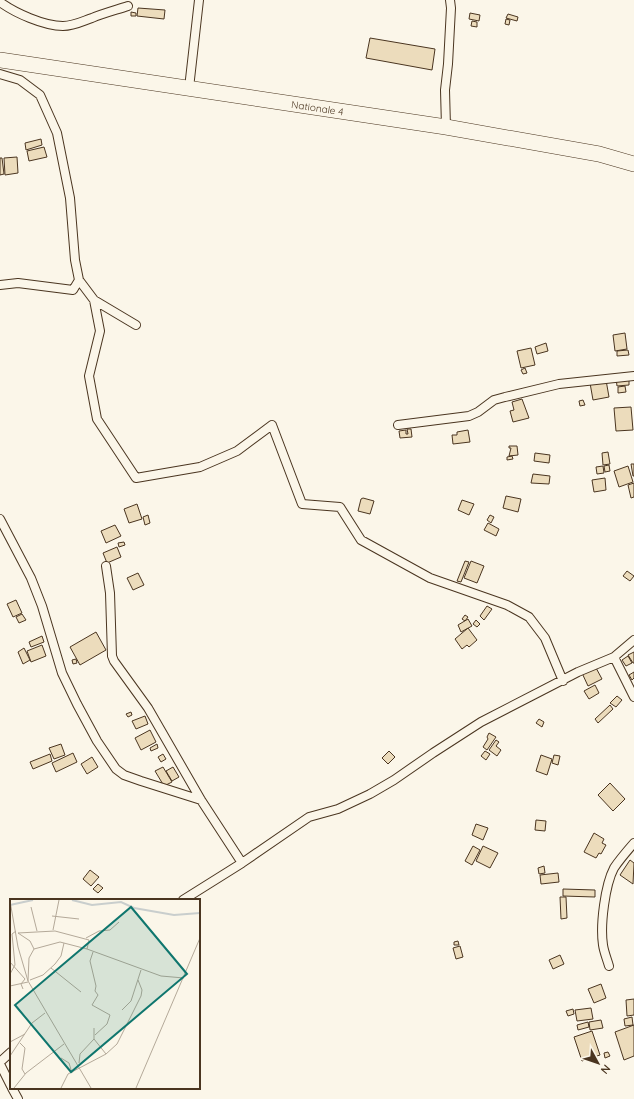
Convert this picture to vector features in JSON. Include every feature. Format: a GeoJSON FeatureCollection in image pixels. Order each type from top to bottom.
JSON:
{"type":"FeatureCollection","features":[{"type":"Feature","properties":{"kind":"highway","name":"Nationale 4"},"geometry":{"type":"LineString","coordinates":[[0,60],[446,127],[599,154],[634,164]]}},
{"type":"Feature","properties":{"kind":"street"},"geometry":{"type":"LineString","coordinates":[[189,88],[199,0]]}},
{"type":"Feature","properties":{"kind":"street"},"geometry":{"type":"LineString","coordinates":[[446,127],[445,90],[449,56],[450,0]]}},
{"type":"Feature","properties":{"kind":"street"},"geometry":{"type":"LineString","coordinates":[[0,2],[11,10],[46,23],[62,26],[76,25],[128,6]]}},
{"type":"Feature","properties":{"kind":"street"},"geometry":{"type":"LineString","coordinates":[[0,74],[20,80],[40,95],[57,133],[70,198],[78,280],[94,300],[136,325]]}},
{"type":"Feature","properties":{"kind":"street"},"geometry":{"type":"LineString","coordinates":[[0,284],[18,284],[73,290],[78,280]]}},
{"type":"Feature","properties":{"kind":"street"},"geometry":{"type":"LineString","coordinates":[[94,300],[100,331],[89,376],[97,419],[136,478],[200,467],[237,451],[272,425],[302,504],[340,507],[361,540],[430,578],[508,605],[529,617],[545,638],[564,681]]}},
{"type":"Feature","properties":{"kind":"street"},"geometry":{"type":"LineString","coordinates":[[398,425],[469,416],[478,412],[494,400],[559,384],[634,376]]}},
{"type":"Feature","properties":{"kind":"street"},"geometry":{"type":"LineString","coordinates":[[0,519],[31,578],[42,606],[62,673],[97,741],[116,769],[124,775],[169,791],[201,800]]}},
{"type":"Feature","properties":{"kind":"street"},"geometry":{"type":"LineString","coordinates":[[106,566],[110,593],[112,656],[114,661],[148,708],[201,800],[242,863]]}},
{"type":"Feature","properties":{"kind":"street"},"geometry":{"type":"LineString","coordinates":[[185,899],[242,863],[310,817],[338,809],[370,794],[394,780],[481,722],[596,664],[614,657],[634,640]]}},
{"type":"Feature","properties":{"kind":"street"},"geometry":{"type":"LineString","coordinates":[[614,657],[634,697]]}},
{"type":"Feature","properties":{"kind":"street"},"geometry":{"type":"LineString","coordinates":[[609,966],[603,945],[603,917],[605,901],[610,878],[614,868],[634,843]]}},
{"type":"Feature","properties":{"kind":"street"},"geometry":{"type":"LineString","coordinates":[[10,1053],[0,1063],[10,1083]]}},
{"type":"Feature","properties":{"kind":"street"},"geometry":{"type":"LineString","coordinates":[[13,1089],[18,1099]]}},
{"type":"Feature","properties":{"kind":"building"},"geometry":{"type":"Polygon","coordinates":[[[138,8],[165,10],[164,19],[137,16],[138,8]]]}},
{"type":"Feature","properties":{"kind":"building"},"geometry":{"type":"Polygon","coordinates":[[[131,12],[136,13],[136,16],[131,16],[131,12]]]}},
{"type":"Feature","properties":{"kind":"building"},"geometry":{"type":"Polygon","coordinates":[[[470,13],[480,15],[479,21],[469,19],[470,13]]]}},
{"type":"Feature","properties":{"kind":"building"},"geometry":{"type":"Polygon","coordinates":[[[508,14],[518,17],[517,21],[506,18],[508,14]]]}},
{"type":"Feature","properties":{"kind":"building"},"geometry":{"type":"Polygon","coordinates":[[[506,19],[510,20],[509,25],[505,24],[506,19]]]}},
{"type":"Feature","properties":{"kind":"building"},"geometry":{"type":"Polygon","coordinates":[[[472,21],[477,22],[477,27],[471,26],[472,21]]]}},
{"type":"Feature","properties":{"kind":"building"},"geometry":{"type":"Polygon","coordinates":[[[370,38],[435,49],[432,70],[366,58],[370,38]]]}},
{"type":"Feature","properties":{"kind":"building"},"geometry":{"type":"Polygon","coordinates":[[[41,139],[42,145],[26,150],[25,143],[41,139]]]}},
{"type":"Feature","properties":{"kind":"building"},"geometry":{"type":"Polygon","coordinates":[[[44,147],[47,157],[29,161],[27,151],[44,147]]]}},
{"type":"Feature","properties":{"kind":"building"},"geometry":{"type":"Polygon","coordinates":[[[17,157],[18,173],[5,175],[4,158],[17,157]]]}},
{"type":"Feature","properties":{"kind":"building"},"geometry":{"type":"Polygon","coordinates":[[[0,158],[2,158],[4,174],[0,175],[0,158]]]}},
{"type":"Feature","properties":{"kind":"building"},"geometry":{"type":"Polygon","coordinates":[[[625,333],[627,349],[615,351],[613,335],[625,333]]]}},
{"type":"Feature","properties":{"kind":"building"},"geometry":{"type":"Polygon","coordinates":[[[546,343],[548,351],[537,354],[535,347],[546,343]]]}},
{"type":"Feature","properties":{"kind":"building"},"geometry":{"type":"Polygon","coordinates":[[[531,348],[535,365],[521,368],[517,351],[531,348]]]}},
{"type":"Feature","properties":{"kind":"building"},"geometry":{"type":"Polygon","coordinates":[[[628,350],[629,355],[617,356],[617,351],[628,350]]]}},
{"type":"Feature","properties":{"kind":"building"},"geometry":{"type":"Polygon","coordinates":[[[525,368],[527,373],[523,374],[521,370],[525,368]]]}},
{"type":"Feature","properties":{"kind":"building"},"geometry":{"type":"Polygon","coordinates":[[[629,377],[629,385],[617,386],[616,378],[629,377]]]}},
{"type":"Feature","properties":{"kind":"building"},"geometry":{"type":"Polygon","coordinates":[[[606,380],[609,397],[593,400],[590,383],[606,380]]]}},
{"type":"Feature","properties":{"kind":"building"},"geometry":{"type":"Polygon","coordinates":[[[625,386],[626,392],[618,393],[618,387],[625,386]]]}},
{"type":"Feature","properties":{"kind":"building"},"geometry":{"type":"Polygon","coordinates":[[[522,399],[529,418],[513,422],[510,411],[514,410],[512,402],[522,399]]]}},
{"type":"Feature","properties":{"kind":"building"},"geometry":{"type":"Polygon","coordinates":[[[583,400],[585,405],[580,406],[579,401],[583,400]]]}},
{"type":"Feature","properties":{"kind":"building"},"geometry":{"type":"Polygon","coordinates":[[[631,407],[633,430],[616,431],[614,408],[631,407]]]}},
{"type":"Feature","properties":{"kind":"building"},"geometry":{"type":"Polygon","coordinates":[[[407,429],[411,429],[412,437],[400,438],[399,431],[406,430],[406,434],[408,434],[407,429]]]}},
{"type":"Feature","properties":{"kind":"building"},"geometry":{"type":"Polygon","coordinates":[[[468,430],[470,442],[453,444],[452,435],[457,435],[457,432],[468,430]]]}},
{"type":"Feature","properties":{"kind":"building"},"geometry":{"type":"Polygon","coordinates":[[[509,446],[517,446],[518,455],[509,456],[511,448],[509,448],[509,446]]]}},
{"type":"Feature","properties":{"kind":"building"},"geometry":{"type":"Polygon","coordinates":[[[608,452],[610,464],[603,465],[602,453],[608,452]]]}},
{"type":"Feature","properties":{"kind":"building"},"geometry":{"type":"Polygon","coordinates":[[[535,453],[550,455],[549,463],[534,461],[535,453]]]}},
{"type":"Feature","properties":{"kind":"building"},"geometry":{"type":"Polygon","coordinates":[[[512,456],[513,459],[507,460],[507,457],[512,456]]]}},
{"type":"Feature","properties":{"kind":"building"},"geometry":{"type":"Polygon","coordinates":[[[631,464],[634,464],[634,476],[633,476],[631,464]]]}},
{"type":"Feature","properties":{"kind":"building"},"geometry":{"type":"Polygon","coordinates":[[[609,465],[610,471],[605,472],[604,466],[609,465]]]}},
{"type":"Feature","properties":{"kind":"building"},"geometry":{"type":"Polygon","coordinates":[[[603,466],[604,473],[597,474],[596,467],[603,466]]]}},
{"type":"Feature","properties":{"kind":"building"},"geometry":{"type":"Polygon","coordinates":[[[628,466],[633,482],[619,487],[614,471],[628,466]]]}},
{"type":"Feature","properties":{"kind":"building"},"geometry":{"type":"Polygon","coordinates":[[[533,474],[550,476],[549,484],[531,483],[533,474]]]}},
{"type":"Feature","properties":{"kind":"building"},"geometry":{"type":"Polygon","coordinates":[[[605,478],[606,490],[594,492],[592,480],[605,478]]]}},
{"type":"Feature","properties":{"kind":"building"},"geometry":{"type":"Polygon","coordinates":[[[634,483],[634,497],[631,498],[628,485],[634,483]]]}},
{"type":"Feature","properties":{"kind":"building"},"geometry":{"type":"Polygon","coordinates":[[[506,496],[521,499],[518,512],[503,508],[506,496]]]}},
{"type":"Feature","properties":{"kind":"building"},"geometry":{"type":"Polygon","coordinates":[[[363,498],[374,501],[370,514],[358,511],[361,499],[363,498]]]}},
{"type":"Feature","properties":{"kind":"building"},"geometry":{"type":"Polygon","coordinates":[[[462,500],[474,504],[469,515],[458,510],[462,500]]]}},
{"type":"Feature","properties":{"kind":"building"},"geometry":{"type":"Polygon","coordinates":[[[137,504],[142,519],[129,523],[124,509],[137,504]]]}},
{"type":"Feature","properties":{"kind":"building"},"geometry":{"type":"Polygon","coordinates":[[[148,515],[150,523],[145,525],[143,517],[148,515]]]}},
{"type":"Feature","properties":{"kind":"building"},"geometry":{"type":"Polygon","coordinates":[[[490,515],[494,517],[491,523],[487,520],[490,515]]]}},
{"type":"Feature","properties":{"kind":"building"},"geometry":{"type":"Polygon","coordinates":[[[488,523],[499,529],[496,536],[484,530],[488,523]]]}},
{"type":"Feature","properties":{"kind":"building"},"geometry":{"type":"Polygon","coordinates":[[[115,525],[121,536],[106,543],[101,531],[115,525]]]}},
{"type":"Feature","properties":{"kind":"building"},"geometry":{"type":"Polygon","coordinates":[[[124,542],[125,545],[119,547],[118,543],[124,542]]]}},
{"type":"Feature","properties":{"kind":"building"},"geometry":{"type":"Polygon","coordinates":[[[117,547],[121,557],[107,563],[103,553],[117,547]]]}},
{"type":"Feature","properties":{"kind":"building"},"geometry":{"type":"Polygon","coordinates":[[[465,561],[469,562],[461,582],[457,581],[465,561]]]}},
{"type":"Feature","properties":{"kind":"building"},"geometry":{"type":"Polygon","coordinates":[[[471,561],[484,566],[477,583],[464,578],[471,561]]]}},
{"type":"Feature","properties":{"kind":"building"},"geometry":{"type":"Polygon","coordinates":[[[627,571],[634,576],[630,581],[623,576],[627,571]]]}},
{"type":"Feature","properties":{"kind":"building"},"geometry":{"type":"Polygon","coordinates":[[[138,573],[144,585],[133,590],[127,578],[138,573]]]}},
{"type":"Feature","properties":{"kind":"building"},"geometry":{"type":"Polygon","coordinates":[[[16,600],[22,613],[13,617],[7,604],[16,600]]]}},
{"type":"Feature","properties":{"kind":"building"},"geometry":{"type":"Polygon","coordinates":[[[487,606],[492,609],[484,620],[480,616],[487,606]]]}},
{"type":"Feature","properties":{"kind":"building"},"geometry":{"type":"Polygon","coordinates":[[[22,614],[26,620],[19,623],[16,617],[22,614]]]}},
{"type":"Feature","properties":{"kind":"building"},"geometry":{"type":"Polygon","coordinates":[[[465,615],[468,617],[465,621],[462,619],[465,615]]]}},
{"type":"Feature","properties":{"kind":"building"},"geometry":{"type":"Polygon","coordinates":[[[468,619],[472,626],[461,632],[458,625],[468,619]]]}},
{"type":"Feature","properties":{"kind":"building"},"geometry":{"type":"Polygon","coordinates":[[[476,620],[480,624],[477,627],[473,624],[476,620]]]}},
{"type":"Feature","properties":{"kind":"building"},"geometry":{"type":"Polygon","coordinates":[[[468,628],[477,640],[469,647],[467,645],[462,649],[455,639],[468,628]]]}},
{"type":"Feature","properties":{"kind":"building"},"geometry":{"type":"Polygon","coordinates":[[[96,632],[106,650],[80,665],[70,647],[96,632]]]}},
{"type":"Feature","properties":{"kind":"building"},"geometry":{"type":"Polygon","coordinates":[[[42,636],[44,642],[31,647],[29,642],[42,636]]]}},
{"type":"Feature","properties":{"kind":"building"},"geometry":{"type":"Polygon","coordinates":[[[42,645],[46,656],[31,662],[27,651],[42,645]]]}},
{"type":"Feature","properties":{"kind":"building"},"geometry":{"type":"Polygon","coordinates":[[[24,648],[30,660],[23,664],[18,652],[24,648]]]}},
{"type":"Feature","properties":{"kind":"building"},"geometry":{"type":"Polygon","coordinates":[[[634,652],[634,663],[633,663],[628,655],[634,652]]]}},
{"type":"Feature","properties":{"kind":"building"},"geometry":{"type":"Polygon","coordinates":[[[628,656],[632,663],[626,666],[622,660],[628,656]]]}},
{"type":"Feature","properties":{"kind":"building"},"geometry":{"type":"Polygon","coordinates":[[[76,659],[77,663],[73,664],[72,660],[76,659]]]}},
{"type":"Feature","properties":{"kind":"building"},"geometry":{"type":"Polygon","coordinates":[[[595,666],[602,679],[588,686],[582,673],[595,666]]]}},
{"type":"Feature","properties":{"kind":"building"},"geometry":{"type":"Polygon","coordinates":[[[634,672],[634,678],[632,680],[629,675],[634,672]]]}},
{"type":"Feature","properties":{"kind":"building"},"geometry":{"type":"Polygon","coordinates":[[[595,685],[599,693],[589,699],[584,691],[595,685]]]}},
{"type":"Feature","properties":{"kind":"building"},"geometry":{"type":"Polygon","coordinates":[[[617,696],[622,700],[616,707],[610,703],[617,696]]]}},
{"type":"Feature","properties":{"kind":"building"},"geometry":{"type":"Polygon","coordinates":[[[610,705],[613,709],[598,723],[595,719],[610,705]]]}},
{"type":"Feature","properties":{"kind":"building"},"geometry":{"type":"Polygon","coordinates":[[[131,712],[132,715],[128,717],[126,714],[131,712]]]}},
{"type":"Feature","properties":{"kind":"building"},"geometry":{"type":"Polygon","coordinates":[[[145,716],[148,724],[136,729],[132,721],[145,716]]]}},
{"type":"Feature","properties":{"kind":"building"},"geometry":{"type":"Polygon","coordinates":[[[539,719],[544,722],[542,727],[536,723],[539,719]]]}},
{"type":"Feature","properties":{"kind":"building"},"geometry":{"type":"Polygon","coordinates":[[[150,730],[156,742],[141,750],[135,738],[150,730]]]}},
{"type":"Feature","properties":{"kind":"building"},"geometry":{"type":"Polygon","coordinates":[[[489,733],[496,737],[487,750],[483,747],[488,739],[487,737],[489,733]]]}},
{"type":"Feature","properties":{"kind":"building"},"geometry":{"type":"Polygon","coordinates":[[[496,740],[499,742],[496,746],[501,750],[497,756],[489,750],[496,740]]]}},
{"type":"Feature","properties":{"kind":"building"},"geometry":{"type":"Polygon","coordinates":[[[61,744],[65,755],[54,759],[49,748],[61,744]]]}},
{"type":"Feature","properties":{"kind":"building"},"geometry":{"type":"Polygon","coordinates":[[[157,744],[158,748],[151,751],[150,748],[157,744]]]}},
{"type":"Feature","properties":{"kind":"building"},"geometry":{"type":"Polygon","coordinates":[[[389,751],[395,757],[388,764],[382,758],[389,751]]]}},
{"type":"Feature","properties":{"kind":"building"},"geometry":{"type":"Polygon","coordinates":[[[485,751],[490,754],[486,760],[481,756],[485,751]]]}},
{"type":"Feature","properties":{"kind":"building"},"geometry":{"type":"Polygon","coordinates":[[[73,753],[77,762],[56,772],[52,763],[73,753]]]}},
{"type":"Feature","properties":{"kind":"building"},"geometry":{"type":"Polygon","coordinates":[[[50,754],[52,761],[33,769],[30,762],[50,754]]]}},
{"type":"Feature","properties":{"kind":"building"},"geometry":{"type":"Polygon","coordinates":[[[163,754],[166,759],[161,762],[158,757],[163,754]]]}},
{"type":"Feature","properties":{"kind":"building"},"geometry":{"type":"Polygon","coordinates":[[[541,755],[552,759],[547,775],[536,771],[541,755]]]}},
{"type":"Feature","properties":{"kind":"building"},"geometry":{"type":"Polygon","coordinates":[[[554,755],[560,756],[558,765],[552,763],[554,755]]]}},
{"type":"Feature","properties":{"kind":"building"},"geometry":{"type":"Polygon","coordinates":[[[92,757],[98,767],[87,774],[81,764],[92,757]]]}},
{"type":"Feature","properties":{"kind":"building"},"geometry":{"type":"Polygon","coordinates":[[[163,767],[172,782],[164,786],[155,771],[163,767]]]}},
{"type":"Feature","properties":{"kind":"building"},"geometry":{"type":"Polygon","coordinates":[[[173,767],[179,777],[172,781],[166,771],[173,767]]]}},
{"type":"Feature","properties":{"kind":"building"},"geometry":{"type":"Polygon","coordinates":[[[610,783],[625,799],[613,811],[598,795],[610,783]]]}},
{"type":"Feature","properties":{"kind":"building"},"geometry":{"type":"Polygon","coordinates":[[[536,820],[546,821],[545,831],[535,830],[536,820]]]}},
{"type":"Feature","properties":{"kind":"building"},"geometry":{"type":"Polygon","coordinates":[[[476,824],[488,828],[483,840],[472,835],[476,824]]]}},
{"type":"Feature","properties":{"kind":"building"},"geometry":{"type":"Polygon","coordinates":[[[594,833],[604,839],[602,843],[606,845],[601,854],[599,853],[596,858],[584,852],[594,833]]]}},
{"type":"Feature","properties":{"kind":"building"},"geometry":{"type":"Polygon","coordinates":[[[473,846],[480,850],[472,865],[465,861],[473,846]]]}},
{"type":"Feature","properties":{"kind":"building"},"geometry":{"type":"Polygon","coordinates":[[[483,846],[498,853],[490,868],[476,861],[483,846]]]}},
{"type":"Feature","properties":{"kind":"building"},"geometry":{"type":"Polygon","coordinates":[[[630,860],[634,863],[633,884],[620,875],[630,860]]]}},
{"type":"Feature","properties":{"kind":"building"},"geometry":{"type":"Polygon","coordinates":[[[544,866],[545,873],[539,874],[538,868],[544,866]]]}},
{"type":"Feature","properties":{"kind":"building"},"geometry":{"type":"Polygon","coordinates":[[[90,870],[99,877],[91,886],[83,879],[90,870]]]}},
{"type":"Feature","properties":{"kind":"building"},"geometry":{"type":"Polygon","coordinates":[[[558,873],[559,882],[541,884],[540,875],[558,873]]]}},
{"type":"Feature","properties":{"kind":"building"},"geometry":{"type":"Polygon","coordinates":[[[98,884],[103,888],[98,893],[93,889],[98,884]]]}},
{"type":"Feature","properties":{"kind":"building"},"geometry":{"type":"Polygon","coordinates":[[[563,889],[595,890],[595,897],[563,896],[563,889]]]}},
{"type":"Feature","properties":{"kind":"building"},"geometry":{"type":"Polygon","coordinates":[[[560,897],[566,897],[567,918],[561,919],[560,897]]]}},
{"type":"Feature","properties":{"kind":"building"},"geometry":{"type":"Polygon","coordinates":[[[458,941],[459,945],[454,945],[454,942],[458,941]]]}},
{"type":"Feature","properties":{"kind":"building"},"geometry":{"type":"Polygon","coordinates":[[[460,946],[463,957],[456,959],[453,948],[460,946]]]}},
{"type":"Feature","properties":{"kind":"building"},"geometry":{"type":"Polygon","coordinates":[[[560,955],[564,964],[553,969],[549,960],[560,955]]]}},
{"type":"Feature","properties":{"kind":"building"},"geometry":{"type":"Polygon","coordinates":[[[601,984],[606,998],[594,1003],[588,989],[601,984]]]}},
{"type":"Feature","properties":{"kind":"building"},"geometry":{"type":"Polygon","coordinates":[[[634,999],[634,1015],[627,1016],[626,1000],[634,999]]]}},
{"type":"Feature","properties":{"kind":"building"},"geometry":{"type":"Polygon","coordinates":[[[591,1008],[593,1019],[577,1021],[575,1010],[591,1008]]]}},
{"type":"Feature","properties":{"kind":"building"},"geometry":{"type":"Polygon","coordinates":[[[573,1009],[574,1014],[568,1016],[566,1011],[573,1009]]]}},
{"type":"Feature","properties":{"kind":"building"},"geometry":{"type":"Polygon","coordinates":[[[632,1017],[633,1025],[625,1026],[624,1019],[632,1017]]]}},
{"type":"Feature","properties":{"kind":"building"},"geometry":{"type":"Polygon","coordinates":[[[601,1020],[603,1028],[590,1030],[589,1022],[601,1020]]]}},
{"type":"Feature","properties":{"kind":"building"},"geometry":{"type":"Polygon","coordinates":[[[588,1022],[589,1027],[578,1030],[577,1025],[588,1022]]]}},
{"type":"Feature","properties":{"kind":"building"},"geometry":{"type":"Polygon","coordinates":[[[634,1025],[634,1056],[624,1060],[615,1032],[634,1025]]]}},
{"type":"Feature","properties":{"kind":"building"},"geometry":{"type":"Polygon","coordinates":[[[592,1031],[600,1055],[582,1061],[574,1037],[592,1031]]]}},
{"type":"Feature","properties":{"kind":"building"},"geometry":{"type":"Polygon","coordinates":[[[608,1052],[610,1056],[605,1058],[604,1053],[608,1052]]]}}]}
